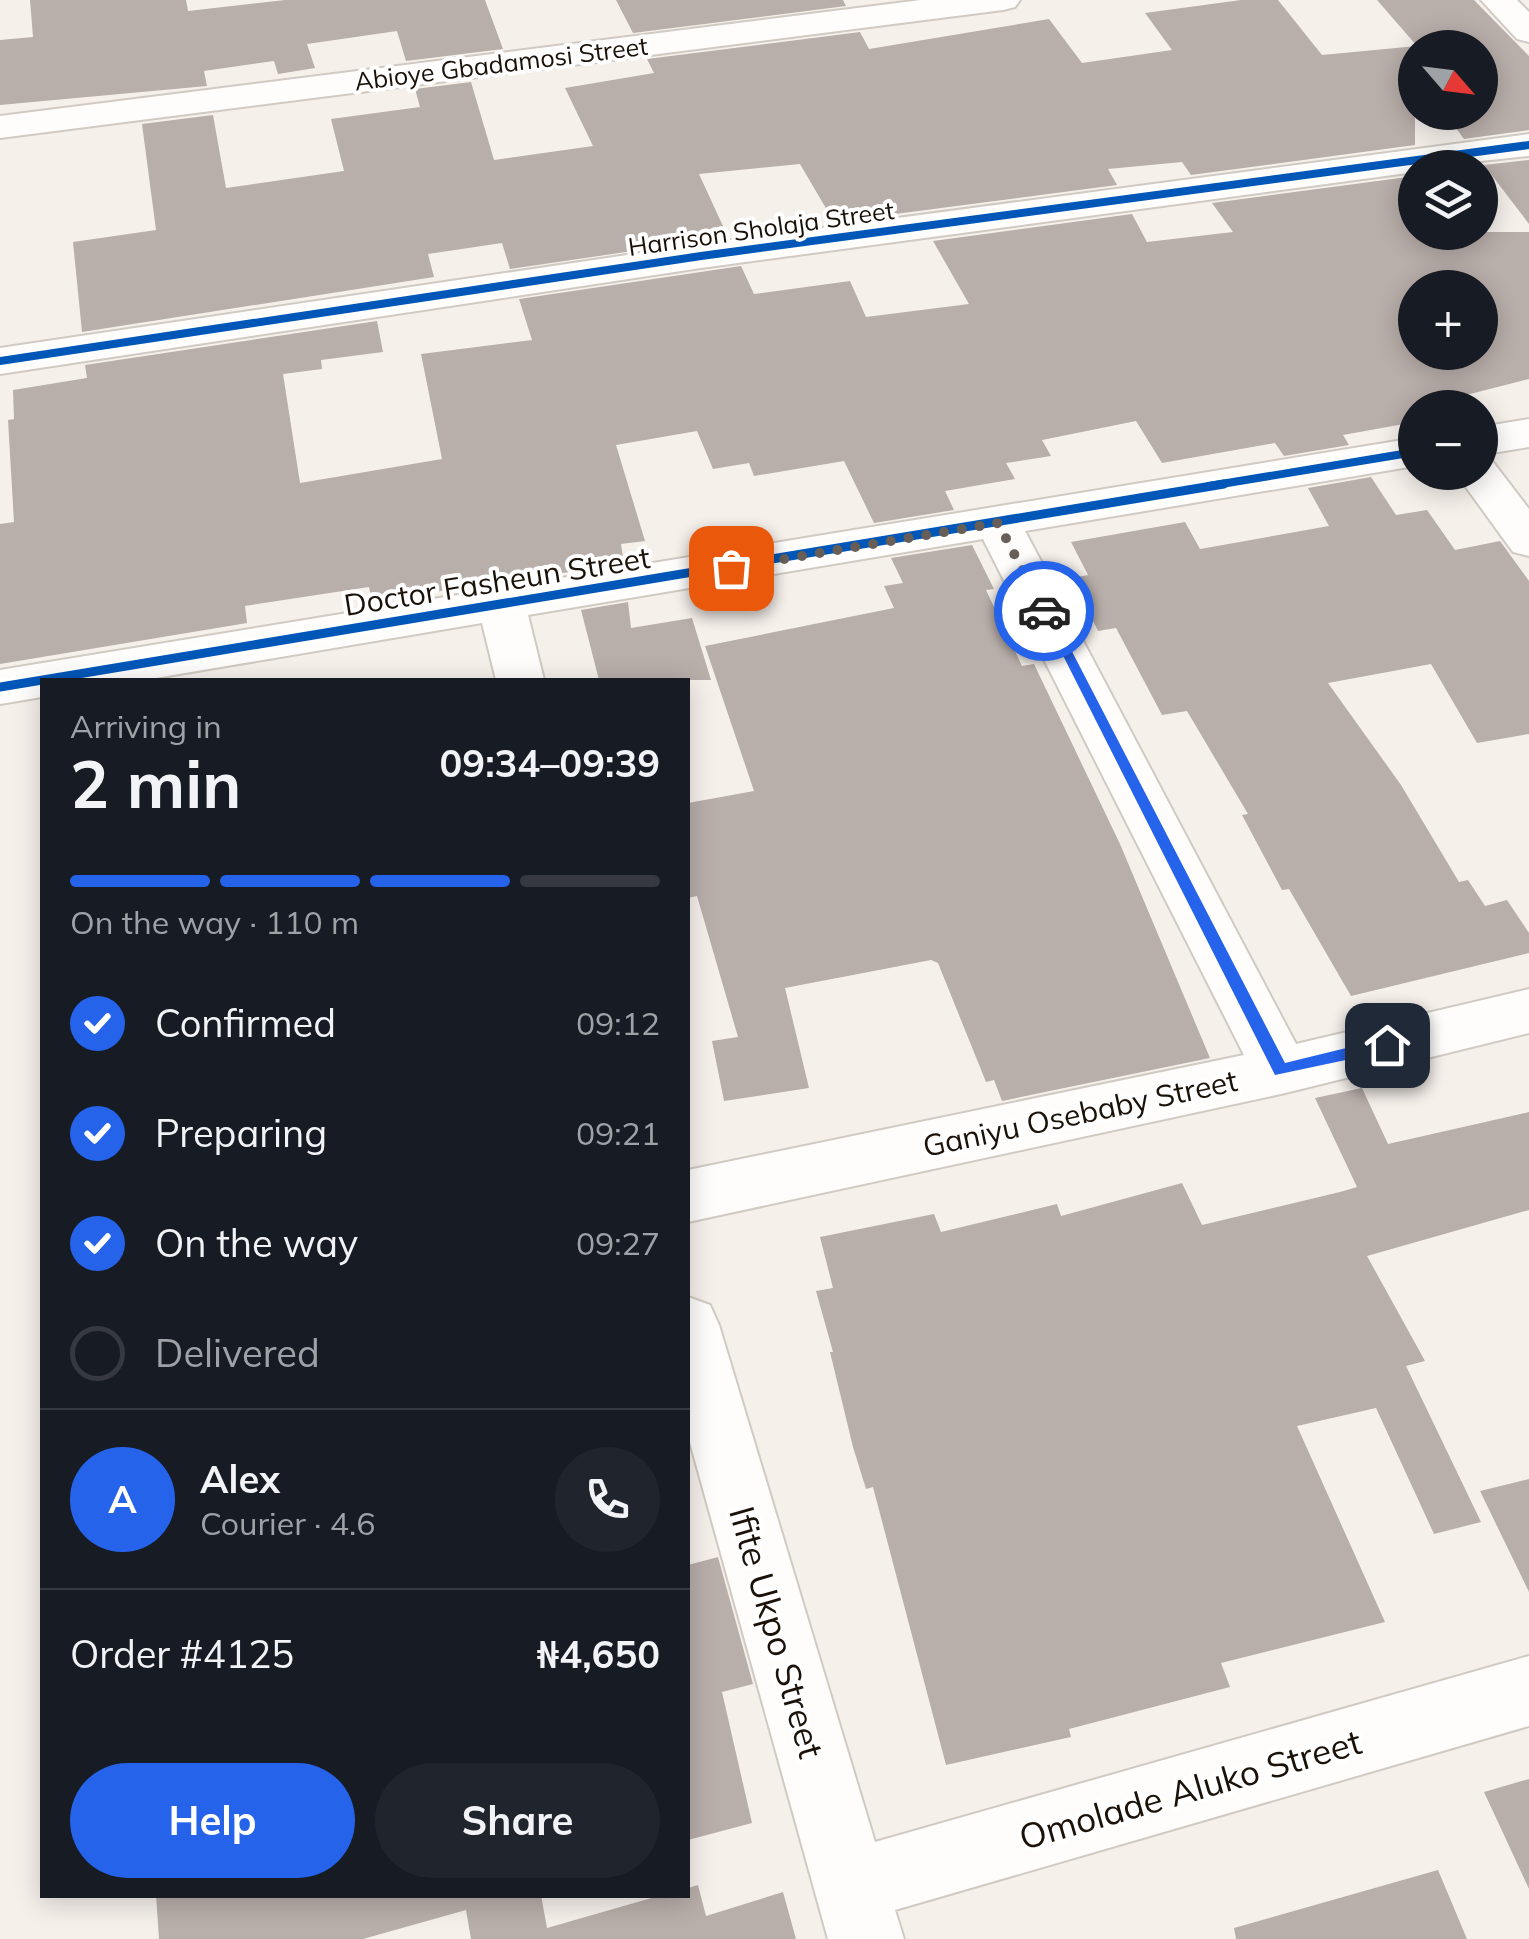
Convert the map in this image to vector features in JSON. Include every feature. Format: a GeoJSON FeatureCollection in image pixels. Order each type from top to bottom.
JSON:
{"type":"FeatureCollection","features":[{"type":"Feature","properties":{"kind":"street","name":"Abioye Gbadamosi Street"},"geometry":{"type":"LineString","coordinates":[[0,128],[1003,0]]}},
{"type":"Feature","properties":{"kind":"street"},"geometry":{"type":"LineString","coordinates":[[1498,0],[1529,32]]}},
{"type":"Feature","properties":{"kind":"street","name":"Harrison Sholaja Street"},"geometry":{"type":"LineString","coordinates":[[0,360],[701,256],[1529,144]]}},
{"type":"Feature","properties":{"kind":"street"},"geometry":{"type":"LineString","coordinates":[[1498,438],[1529,433]]}},
{"type":"Feature","properties":{"kind":"street","name":"Doctor Fasheun Street"},"geometry":{"type":"LineString","coordinates":[[50,678],[1398,455]]}},
{"type":"Feature","properties":{"kind":"street"},"geometry":{"type":"LineString","coordinates":[[1491,490],[1529,541]]}},
{"type":"Feature","properties":{"kind":"street"},"geometry":{"type":"LineString","coordinates":[[998,523],[1281,1070]]}},
{"type":"Feature","properties":{"kind":"street"},"geometry":{"type":"LineString","coordinates":[[502,606],[520,678]]}},
{"type":"Feature","properties":{"kind":"street","name":"Doctor Fasheun Street"},"geometry":{"type":"LineString","coordinates":[[0,686],[40,680]]}},
{"type":"Feature","properties":{"kind":"street","name":"Ganiyu Osebaby Street"},"geometry":{"type":"LineString","coordinates":[[690,1196],[1281,1070],[1529,1011]]}},
{"type":"Feature","properties":{"kind":"street","name":"Ifite Ukpo Street"},"geometry":{"type":"LineString","coordinates":[[690,1332],[858,1912]]}},
{"type":"Feature","properties":{"kind":"street","name":"Omolade Aluko Street"},"geometry":{"type":"LineString","coordinates":[[858,1912],[1529,1692]]}},
{"type":"Feature","properties":{"kind":"building"},"geometry":{"type":"Polygon","coordinates":[[[30,0],[186,0],[188,11],[285,0],[485,0],[503,49],[406,61],[397,31],[307,44],[315,68],[278,74],[274,61],[204,71],[207,86],[0,105],[0,40],[33,37],[30,0]]]}},
{"type":"Feature","properties":{"kind":"building"},"geometry":{"type":"Polygon","coordinates":[[[616,0],[843,0],[846,6],[633,33],[616,0]]]}},
{"type":"Feature","properties":{"kind":"building"},"geometry":{"type":"Polygon","coordinates":[[[1241,0],[1278,0],[1322,55],[1398,48],[1398,130],[1415,130],[1415,145],[1191,175],[1182,162],[1108,169],[1117,185],[834,222],[800,164],[699,174],[728,237],[510,269],[502,243],[428,254],[434,277],[82,332],[73,242],[156,230],[142,124],[213,115],[226,188],[344,171],[331,119],[420,107],[415,89],[471,82],[494,160],[593,146],[565,88],[654,73],[647,59],[860,32],[869,49],[1049,19],[1082,63],[1172,50],[1145,13],[1241,0]]]}},
{"type":"Feature","properties":{"kind":"building"},"geometry":{"type":"Polygon","coordinates":[[[1377,0],[1474,0],[1529,56],[1529,130],[1464,139],[1457,130],[1498,130],[1498,30],[1403,30],[1377,0]]]}},
{"type":"Feature","properties":{"kind":"building"},"geometry":{"type":"Polygon","coordinates":[[[1529,160],[1529,224],[1498,183],[1498,163],[1529,160]]]}},
{"type":"Feature","properties":{"kind":"building"},"geometry":{"type":"Polygon","coordinates":[[[1398,178],[1398,250],[1498,250],[1498,232],[1529,232],[1529,379],[1486,390],[1398,390],[1398,425],[1343,435],[1349,445],[1284,456],[1275,443],[1162,463],[1136,421],[1042,440],[1051,456],[1006,463],[1015,479],[945,491],[954,510],[874,523],[844,461],[754,476],[749,463],[713,469],[697,431],[616,445],[645,541],[621,544],[624,564],[372,601],[369,587],[245,606],[247,623],[0,664],[0,524],[14,522],[8,420],[14,419],[13,390],[87,378],[85,365],[377,321],[383,352],[321,360],[322,369],[283,374],[300,483],[442,459],[421,354],[532,340],[519,299],[741,266],[754,294],[850,281],[866,317],[969,304],[933,241],[1132,214],[1147,242],[1233,232],[1212,203],[1398,178]]]}},
{"type":"Feature","properties":{"kind":"building"},"geometry":{"type":"Polygon","coordinates":[[[1371,477],[1396,515],[1427,510],[1455,550],[1500,541],[1529,581],[1529,734],[1477,743],[1431,664],[1328,683],[1401,785],[1459,882],[1468,880],[1485,906],[1507,900],[1529,933],[1529,953],[1351,996],[1289,889],[1282,890],[1242,815],[1248,814],[1187,711],[1162,715],[1116,628],[1098,631],[1072,578],[1088,575],[1071,542],[1185,522],[1200,549],[1329,526],[1308,488],[1371,477]]]}},
{"type":"Feature","properties":{"kind":"building"},"geometry":{"type":"Polygon","coordinates":[[[972,545],[994,589],[986,590],[1022,666],[1034,664],[1120,844],[1210,1058],[1002,1101],[994,1080],[986,1082],[938,963],[931,960],[785,988],[809,1088],[724,1101],[712,1041],[738,1037],[697,896],[690,898],[690,803],[754,791],[705,646],[894,608],[884,586],[903,583],[891,558],[972,545]]]}},
{"type":"Feature","properties":{"kind":"building"},"geometry":{"type":"Polygon","coordinates":[[[628,602],[631,628],[692,618],[711,680],[598,678],[581,610],[628,602]]]}},
{"type":"Feature","properties":{"kind":"building"},"geometry":{"type":"Polygon","coordinates":[[[1362,1088],[1388,1144],[1529,1112],[1529,1210],[1367,1256],[1425,1361],[1406,1366],[1481,1522],[1434,1534],[1376,1408],[1297,1426],[1385,1622],[1221,1663],[1230,1687],[1069,1729],[1071,1737],[946,1765],[873,1487],[866,1489],[830,1352],[816,1291],[833,1288],[820,1237],[934,1214],[941,1232],[1057,1204],[1061,1216],[1182,1183],[1202,1225],[1340,1192],[1357,1187],[1315,1098],[1362,1088]]]}},
{"type":"Feature","properties":{"kind":"building"},"geometry":{"type":"Polygon","coordinates":[[[1529,1479],[1529,1592],[1480,1491],[1529,1479]]]}},
{"type":"Feature","properties":{"kind":"building"},"geometry":{"type":"Polygon","coordinates":[[[718,1557],[753,1684],[722,1692],[752,1823],[690,1839],[690,1564],[718,1557]]]}},
{"type":"Feature","properties":{"kind":"building"},"geometry":{"type":"Polygon","coordinates":[[[1529,1779],[1529,1889],[1484,1792],[1529,1779]]]}},
{"type":"Feature","properties":{"kind":"building"},"geometry":{"type":"Polygon","coordinates":[[[1438,1870],[1467,1939],[1236,1939],[1234,1928],[1438,1870]]]}},
{"type":"Feature","properties":{"kind":"building"},"geometry":{"type":"Polygon","coordinates":[[[698,1885],[706,1916],[783,1892],[796,1939],[471,1939],[466,1910],[363,1939],[159,1939],[156,1898],[542,1898],[547,1928],[652,1898],[690,1898],[690,1887],[698,1885]]]}},
{"type":"Feature","properties":{"kind":"cycle path"},"geometry":{"type":"LineString","coordinates":[[0,361],[701,256],[1529,145]]}},
{"type":"Feature","properties":{"kind":"cycle path"},"geometry":{"type":"LineString","coordinates":[[54,678],[1398,455]]}},
{"type":"Feature","properties":{"kind":"cycle path"},"geometry":{"type":"LineString","coordinates":[[0,687],[40,680]]}},
{"type":"Feature","properties":{"kind":"way so far"},"geometry":{"type":"LineString","coordinates":[[731,568],[998,523],[1044,611]]}},
{"type":"Feature","properties":{"kind":"route"},"geometry":{"type":"LineString","coordinates":[[1044,611],[1281,1070],[1387,1045]]}}]}
